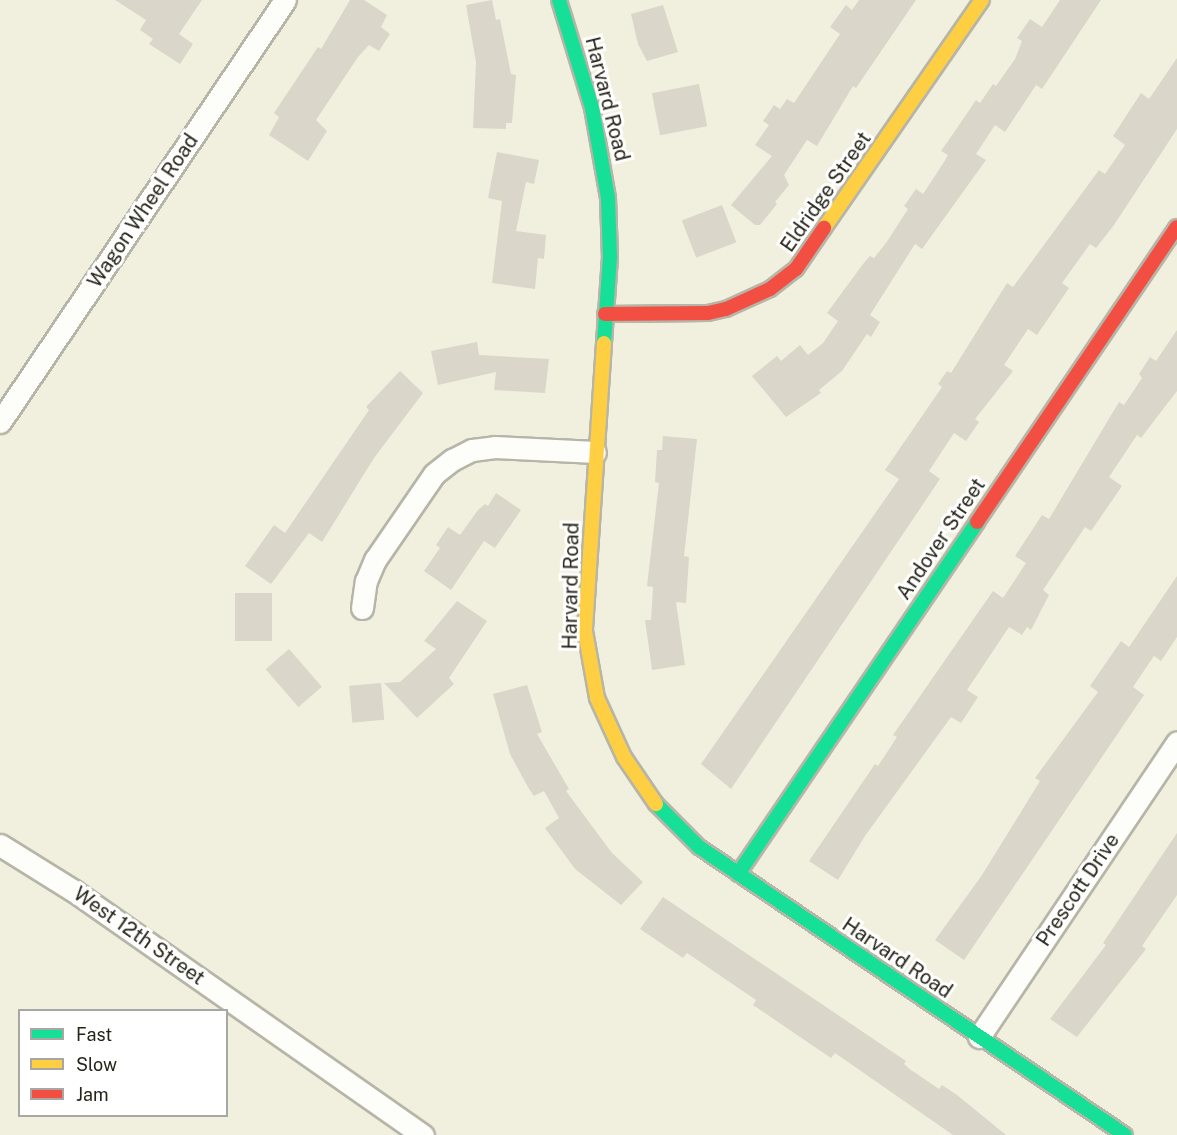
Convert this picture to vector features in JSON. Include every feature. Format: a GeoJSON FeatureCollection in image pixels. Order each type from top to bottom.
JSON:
{"type":"FeatureCollection","features":[{"type":"Feature","properties":{"kind":"street","name":"Wagon Wheel Road"},"geometry":{"type":"LineString","coordinates":[[0,422],[285,0]]}},
{"type":"Feature","properties":{"kind":"street","name":"Harvard Road"},"geometry":{"type":"LineString","coordinates":[[559,0],[590,100],[606,176],[609,257],[585,631],[597,698],[624,758],[659,809],[699,847],[1125,1135]]}},
{"type":"Feature","properties":{"kind":"street","name":"Eldridge Street"},"geometry":{"type":"LineString","coordinates":[[605,314],[708,313],[726,309],[770,289],[796,269],[982,0]]}},
{"type":"Feature","properties":{"kind":"street","name":"Andover Street"},"geometry":{"type":"LineString","coordinates":[[738,874],[1177,227]]}},
{"type":"Feature","properties":{"kind":"street"},"geometry":{"type":"LineString","coordinates":[[362,609],[366,580],[375,560],[434,474],[452,459],[495,447],[595,452]]}},
{"type":"Feature","properties":{"kind":"street","name":"Prescott Drive"},"geometry":{"type":"LineString","coordinates":[[979,1037],[1177,742]]}},
{"type":"Feature","properties":{"kind":"street","name":"West 12th Street"},"geometry":{"type":"LineString","coordinates":[[0,845],[74,891],[423,1135]]}},
{"type":"Feature","properties":{"kind":"building"},"geometry":{"type":"Polygon","coordinates":[[[115,0],[202,0],[179,34],[193,44],[180,64],[149,44],[153,39],[140,30],[146,20],[115,0]]]}},
{"type":"Feature","properties":{"kind":"building"},"geometry":{"type":"Polygon","coordinates":[[[350,0],[364,0],[387,15],[381,27],[390,34],[379,51],[369,45],[358,57],[316,120],[327,131],[308,161],[269,135],[279,117],[274,113],[318,47],[321,49],[350,0]]]}},
{"type":"Feature","properties":{"kind":"building"},"geometry":{"type":"Polygon","coordinates":[[[492,0],[496,20],[500,19],[511,74],[516,75],[512,123],[506,123],[506,129],[473,128],[476,62],[466,5],[492,0]]]}},
{"type":"Feature","properties":{"kind":"building"},"geometry":{"type":"Polygon","coordinates":[[[859,0],[916,0],[856,88],[853,86],[817,146],[807,140],[784,175],[789,185],[760,225],[755,225],[731,205],[772,156],[755,145],[769,125],[763,121],[774,105],[780,109],[787,99],[794,103],[840,34],[830,27],[846,5],[852,10],[859,0]]]}},
{"type":"Feature","properties":{"kind":"building"},"geometry":{"type":"Polygon","coordinates":[[[1060,0],[1101,0],[1042,89],[1036,85],[1005,132],[995,125],[976,154],[986,160],[922,249],[915,244],[870,315],[880,322],[871,337],[867,334],[842,371],[819,390],[821,393],[786,417],[752,376],[777,356],[781,361],[800,345],[808,355],[823,343],[838,321],[827,313],[863,264],[870,256],[874,258],[886,243],[908,209],[904,206],[916,189],[923,194],[948,155],[941,151],[976,100],[980,103],[993,84],[996,86],[1015,59],[1022,41],[1017,38],[1030,19],[1042,27],[1060,0]]]}},
{"type":"Feature","properties":{"kind":"building"},"geometry":{"type":"Polygon","coordinates":[[[663,5],[678,52],[647,61],[638,44],[631,14],[663,5]]]}},
{"type":"Feature","properties":{"kind":"building"},"geometry":{"type":"Polygon","coordinates":[[[1177,58],[1177,129],[1114,225],[1096,248],[1090,244],[1062,283],[1069,288],[1037,335],[1028,329],[1004,365],[1013,371],[975,419],[979,422],[966,441],[954,433],[929,471],[940,479],[731,789],[701,764],[899,479],[885,470],[942,387],[938,384],[947,371],[951,373],[1007,283],[1013,287],[1099,170],[1105,174],[1125,145],[1113,136],[1141,93],[1149,99],[1177,58]]]}},
{"type":"Feature","properties":{"kind":"building"},"geometry":{"type":"Polygon","coordinates":[[[699,84],[707,126],[660,135],[652,93],[699,84]]]}},
{"type":"Feature","properties":{"kind":"building"},"geometry":{"type":"Polygon","coordinates":[[[497,152],[539,160],[534,184],[526,182],[516,231],[546,235],[544,259],[538,258],[535,289],[492,283],[502,201],[488,198],[497,152]]]}},
{"type":"Feature","properties":{"kind":"building"},"geometry":{"type":"Polygon","coordinates":[[[722,205],[736,242],[696,258],[682,220],[722,205]]]}},
{"type":"Feature","properties":{"kind":"building"},"geometry":{"type":"Polygon","coordinates":[[[1177,330],[1177,391],[1141,438],[1137,435],[1109,477],[1122,486],[1091,531],[1085,527],[1043,590],[1049,595],[1031,630],[1027,627],[1022,635],[1009,627],[967,690],[978,697],[961,723],[951,717],[865,836],[838,880],[809,861],[875,764],[878,766],[897,737],[893,735],[993,591],[1003,598],[1026,563],[1015,556],[1042,515],[1049,519],[1119,402],[1124,405],[1142,378],[1139,374],[1150,357],[1156,361],[1177,330]]]}},
{"type":"Feature","properties":{"kind":"building"},"geometry":{"type":"Polygon","coordinates":[[[477,342],[479,355],[549,359],[545,393],[494,390],[496,372],[438,385],[431,351],[477,342]]]}},
{"type":"Feature","properties":{"kind":"building"},"geometry":{"type":"Polygon","coordinates":[[[400,371],[423,393],[374,458],[322,542],[309,533],[271,584],[245,566],[274,525],[285,533],[369,410],[366,407],[400,371]]]}},
{"type":"Feature","properties":{"kind":"building"},"geometry":{"type":"Polygon","coordinates":[[[663,436],[697,439],[684,556],[689,557],[686,603],[676,602],[685,665],[652,670],[645,620],[651,620],[653,587],[647,586],[659,483],[655,482],[657,450],[662,450],[663,436]]]}},
{"type":"Feature","properties":{"kind":"building"},"geometry":{"type":"Polygon","coordinates":[[[496,493],[521,510],[495,548],[484,541],[451,590],[424,571],[440,548],[436,545],[448,527],[460,535],[478,510],[485,504],[488,506],[496,493]]]}},
{"type":"Feature","properties":{"kind":"building"},"geometry":{"type":"Polygon","coordinates":[[[1177,576],[1177,637],[1161,661],[1154,656],[1133,687],[1144,695],[964,960],[935,940],[982,875],[1040,781],[1035,778],[1098,692],[1090,686],[1121,641],[1129,647],[1177,576]]]}},
{"type":"Feature","properties":{"kind":"building"},"geometry":{"type":"Polygon","coordinates":[[[235,593],[272,593],[272,641],[235,641],[235,593]]]}},
{"type":"Feature","properties":{"kind":"building"},"geometry":{"type":"Polygon","coordinates":[[[457,601],[487,621],[449,678],[454,684],[417,718],[384,683],[400,682],[436,649],[424,641],[457,601]]]}},
{"type":"Feature","properties":{"kind":"building"},"geometry":{"type":"Polygon","coordinates":[[[289,649],[322,687],[298,707],[266,669],[289,649]]]}},
{"type":"Feature","properties":{"kind":"building"},"geometry":{"type":"Polygon","coordinates":[[[381,683],[384,720],[352,723],[349,686],[381,683]]]}},
{"type":"Feature","properties":{"kind":"building"},"geometry":{"type":"Polygon","coordinates":[[[527,685],[542,732],[537,734],[569,789],[566,791],[612,853],[643,882],[621,905],[575,869],[545,828],[559,818],[544,791],[534,796],[510,754],[493,694],[527,685]]]}},
{"type":"Feature","properties":{"kind":"building"},"geometry":{"type":"Polygon","coordinates":[[[1177,833],[1177,895],[1142,946],[1146,949],[1077,1037],[1050,1019],[1106,945],[1103,943],[1177,833]]]}},
{"type":"Feature","properties":{"kind":"building"},"geometry":{"type":"Polygon","coordinates":[[[663,897],[906,1061],[904,1064],[911,1070],[939,1089],[942,1085],[957,1095],[1006,1135],[953,1135],[835,1053],[831,1058],[753,1005],[756,1000],[687,953],[683,958],[640,929],[663,897]]]}},
{"type":"Feature","properties":{"kind":"traffic: fast"},"geometry":{"type":"LineString","coordinates":[[559,0],[592,108],[608,198],[610,257],[604,343]]}},
{"type":"Feature","properties":{"kind":"traffic: fast"},"geometry":{"type":"LineString","coordinates":[[738,874],[977,522]]}},
{"type":"Feature","properties":{"kind":"traffic: fast"},"geometry":{"type":"LineString","coordinates":[[656,804],[699,847],[1125,1135]]}},
{"type":"Feature","properties":{"kind":"traffic: slow"},"geometry":{"type":"LineString","coordinates":[[824,228],[982,0]]}},
{"type":"Feature","properties":{"kind":"traffic: slow"},"geometry":{"type":"LineString","coordinates":[[604,343],[585,631],[597,698],[624,757],[656,804]]}},
{"type":"Feature","properties":{"kind":"traffic: jam"},"geometry":{"type":"LineString","coordinates":[[977,522],[1177,227]]}},
{"type":"Feature","properties":{"kind":"traffic: jam"},"geometry":{"type":"LineString","coordinates":[[605,314],[708,313],[726,309],[770,289],[796,269],[824,228]]}}]}
